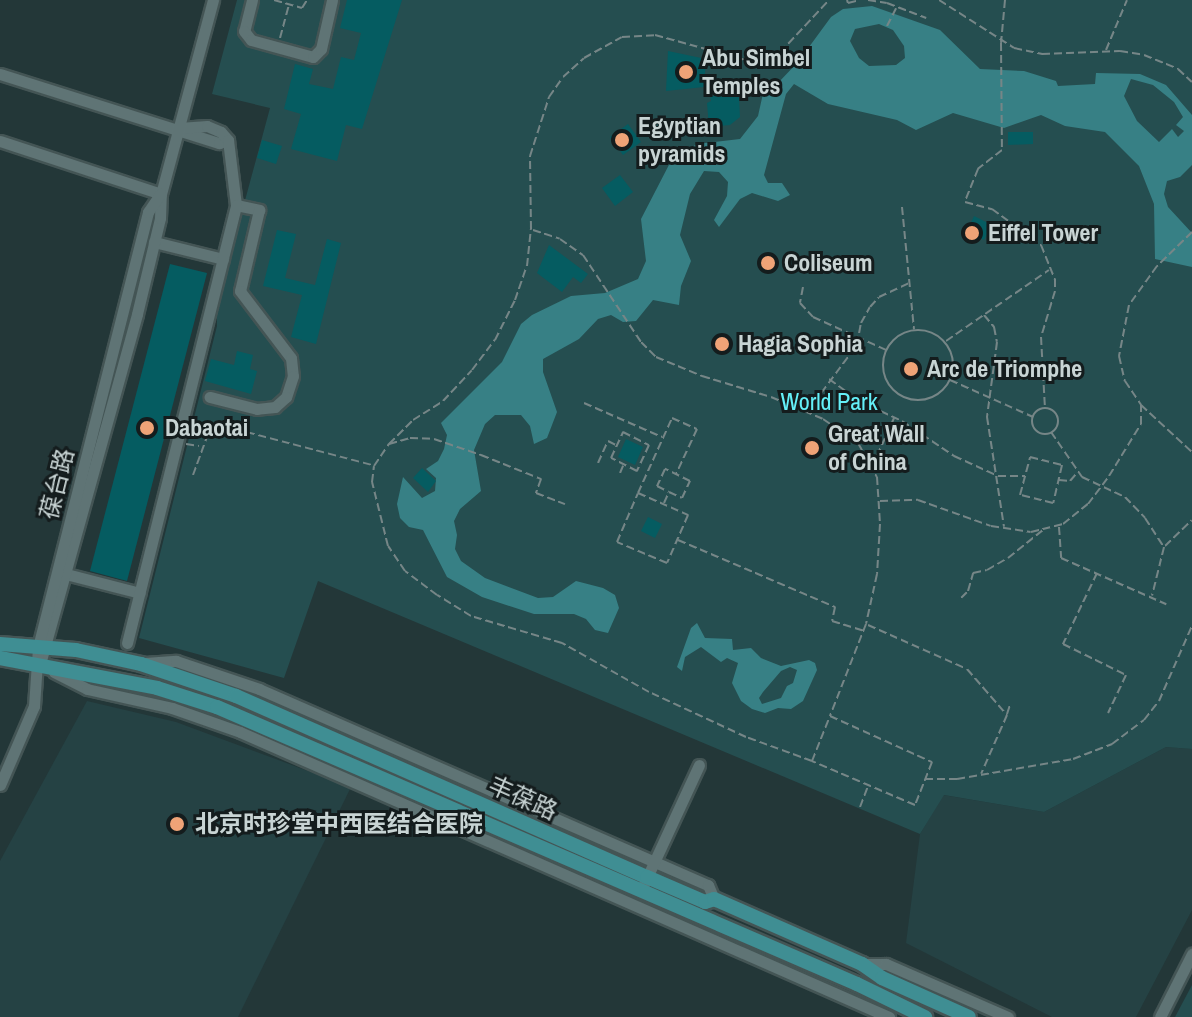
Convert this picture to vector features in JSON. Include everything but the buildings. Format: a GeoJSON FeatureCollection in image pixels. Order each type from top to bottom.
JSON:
{"type":"FeatureCollection","features":[{"type":"Feature","properties":{"kind":"main road","name":"丰葆路"},"geometry":{"type":"LineString","coordinates":[[0,644],[141,664],[271,710],[641,890],[705,902],[714,899],[862,964],[882,978],[969,1017]]}},
{"type":"Feature","properties":{"kind":"main road","name":"丰葆路"},"geometry":{"type":"LineString","coordinates":[[0,658],[157,688],[217,707],[641,890],[925,1017]]}},
{"type":"Feature","properties":{"kind":"street","name":"葆台路"},"geometry":{"type":"LineString","coordinates":[[42,648],[66,574],[154,242],[161,194],[213,0]]}},
{"type":"Feature","properties":{"kind":"street"},"geometry":{"type":"LineString","coordinates":[[252,0],[244,31],[251,40],[313,57],[321,49],[332,0]]}},
{"type":"Feature","properties":{"kind":"street"},"geometry":{"type":"LineString","coordinates":[[0,74],[219,143],[228,140],[236,205],[127,643]]}},
{"type":"Feature","properties":{"kind":"street"},"geometry":{"type":"LineString","coordinates":[[0,141],[161,194]]}},
{"type":"Feature","properties":{"kind":"street","name":"葆台路"},"geometry":{"type":"LineString","coordinates":[[0,785],[34,706],[42,648],[148,212],[161,194]]}},
{"type":"Feature","properties":{"kind":"street"},"geometry":{"type":"LineString","coordinates":[[210,397],[257,409],[275,407],[286,397],[293,376],[291,358],[240,291],[259,210],[236,205]]}},
{"type":"Feature","properties":{"kind":"street"},"geometry":{"type":"LineString","coordinates":[[154,242],[223,259]]}},
{"type":"Feature","properties":{"kind":"street"},"geometry":{"type":"LineString","coordinates":[[66,574],[140,593]]}},
{"type":"Feature","properties":{"kind":"street"},"geometry":{"type":"LineString","coordinates":[[141,664],[176,661],[259,689],[708,885],[714,899]]}},
{"type":"Feature","properties":{"kind":"street"},"geometry":{"type":"LineString","coordinates":[[699,765],[641,890],[886,1016]]}},
{"type":"Feature","properties":{"kind":"street"},"geometry":{"type":"LineString","coordinates":[[1160,1017],[1192,954]]}},
{"type":"Feature","properties":{"kind":"street"},"geometry":{"type":"LineString","coordinates":[[862,964],[886,964],[1008,1017]]}},
{"type":"Feature","properties":{"kind":"path"},"geometry":{"type":"LineString","coordinates":[[274,0],[302,8],[307,0]]}},
{"type":"Feature","properties":{"kind":"path"},"geometry":{"type":"LineString","coordinates":[[829,0],[772,61],[746,60],[655,35],[622,37],[584,58],[549,97],[537,125],[530,156],[531,229],[527,266],[495,340],[443,401],[413,420],[389,444],[374,466],[372,482],[388,546],[405,571],[471,616],[562,643],[649,692],[746,737],[915,805],[932,762],[830,716]]}},
{"type":"Feature","properties":{"kind":"path"},"geometry":{"type":"LineString","coordinates":[[847,0],[848,3],[860,0]]}},
{"type":"Feature","properties":{"kind":"path"},"geometry":{"type":"LineString","coordinates":[[868,0],[926,18]]}},
{"type":"Feature","properties":{"kind":"path"},"geometry":{"type":"LineString","coordinates":[[939,0],[1001,43],[1042,54],[1105,51],[1144,55],[1178,69],[1192,82]]}},
{"type":"Feature","properties":{"kind":"path"},"geometry":{"type":"LineString","coordinates":[[1005,0],[1001,43],[1002,150],[978,169],[965,202],[992,209],[1020,227],[1041,245],[1051,269],[1055,291],[1041,337],[1045,409],[1057,418],[1051,432]]}},
{"type":"Feature","properties":{"kind":"path"},"geometry":{"type":"LineString","coordinates":[[1105,51],[1128,1]]}},
{"type":"Feature","properties":{"kind":"path"},"geometry":{"type":"LineString","coordinates":[[278,47],[289,4]]}},
{"type":"Feature","properties":{"kind":"path"},"geometry":{"type":"LineString","coordinates":[[887,26],[897,7]]}},
{"type":"Feature","properties":{"kind":"path"},"geometry":{"type":"LineString","coordinates":[[902,207],[914,330]]}},
{"type":"Feature","properties":{"kind":"path"},"geometry":{"type":"LineString","coordinates":[[531,229],[560,239],[583,255],[656,357],[807,412],[858,443],[877,477],[877,574],[866,624],[812,761]]}},
{"type":"Feature","properties":{"kind":"path"},"geometry":{"type":"LineString","coordinates":[[1192,232],[1157,266],[1129,305],[1119,356],[1125,381],[1141,405],[1192,452]]}},
{"type":"Feature","properties":{"kind":"path"},"geometry":{"type":"LineString","coordinates":[[945,342],[1051,269]]}},
{"type":"Feature","properties":{"kind":"path"},"geometry":{"type":"LineString","coordinates":[[807,412],[858,339],[870,307],[879,297],[909,283]]}},
{"type":"Feature","properties":{"kind":"path"},"geometry":{"type":"LineString","coordinates":[[803,287],[800,303],[813,317],[886,350]]}},
{"type":"Feature","properties":{"kind":"path"},"geometry":{"type":"LineString","coordinates":[[984,315],[994,327],[997,342],[987,417],[1004,528]]}},
{"type":"Feature","properties":{"kind":"path"},"geometry":{"type":"LineString","coordinates":[[914,330],[926,331],[945,342],[953,363],[950,380],[930,399],[907,399],[888,384],[883,361],[886,350],[893,340],[914,330]]}},
{"type":"Feature","properties":{"kind":"path"},"geometry":{"type":"LineString","coordinates":[[829,379],[859,401],[894,417],[954,456],[998,476],[1025,476]]}},
{"type":"Feature","properties":{"kind":"path"},"geometry":{"type":"LineString","coordinates":[[950,380],[1033,417]]}},
{"type":"Feature","properties":{"kind":"path"},"geometry":{"type":"LineString","coordinates":[[584,403],[663,438]]}},
{"type":"Feature","properties":{"kind":"path"},"geometry":{"type":"LineString","coordinates":[[879,501],[918,500],[1004,528],[1031,532],[1059,525],[1088,504],[1102,487],[1141,424],[1141,405]]}},
{"type":"Feature","properties":{"kind":"path"},"geometry":{"type":"LineString","coordinates":[[1033,417],[1045,409]]}},
{"type":"Feature","properties":{"kind":"path"},"geometry":{"type":"LineString","coordinates":[[872,468],[894,417]]}},
{"type":"Feature","properties":{"kind":"path"},"geometry":{"type":"LineString","coordinates":[[1033,417],[1036,430],[1051,432],[1078,473],[1125,497],[1145,518],[1164,547]]}},
{"type":"Feature","properties":{"kind":"path"},"geometry":{"type":"LineString","coordinates":[[638,493],[688,515],[667,563],[617,542],[638,493],[672,418],[697,429],[676,474]]}},
{"type":"Feature","properties":{"kind":"path"},"geometry":{"type":"LineString","coordinates":[[193,475],[212,423],[374,466]]}},
{"type":"Feature","properties":{"kind":"path"},"geometry":{"type":"LineString","coordinates":[[623,432],[649,445],[637,471],[611,458],[617,445],[623,432]]}},
{"type":"Feature","properties":{"kind":"path"},"geometry":{"type":"LineString","coordinates":[[389,444],[410,438],[434,439],[481,455],[541,479],[536,493],[565,504]]}},
{"type":"Feature","properties":{"kind":"path"},"geometry":{"type":"LineString","coordinates":[[598,463],[608,441],[617,445]]}},
{"type":"Feature","properties":{"kind":"path"},"geometry":{"type":"LineString","coordinates":[[177,442],[201,447]]}},
{"type":"Feature","properties":{"kind":"path"},"geometry":{"type":"LineString","coordinates":[[643,457],[653,461]]}},
{"type":"Feature","properties":{"kind":"path"},"geometry":{"type":"LineString","coordinates":[[1030,457],[1062,465],[1053,503],[1020,495],[1025,476],[1030,457]]}},
{"type":"Feature","properties":{"kind":"path"},"geometry":{"type":"LineString","coordinates":[[620,473],[624,465]]}},
{"type":"Feature","properties":{"kind":"path"},"geometry":{"type":"LineString","coordinates":[[665,469],[690,481],[682,498],[669,492],[657,486],[665,469]]}},
{"type":"Feature","properties":{"kind":"path"},"geometry":{"type":"LineString","coordinates":[[1059,480],[1070,481],[1078,473]]}},
{"type":"Feature","properties":{"kind":"path"},"geometry":{"type":"LineString","coordinates":[[664,504],[669,492]]}},
{"type":"Feature","properties":{"kind":"path"},"geometry":{"type":"LineString","coordinates":[[1152,596],[1164,547],[1192,520]]}},
{"type":"Feature","properties":{"kind":"path"},"geometry":{"type":"LineString","coordinates":[[1059,525],[1061,558],[1166,604]]}},
{"type":"Feature","properties":{"kind":"path"},"geometry":{"type":"LineString","coordinates":[[961,598],[968,591],[973,573],[987,570],[1008,558],[1029,544],[1043,529]]}},
{"type":"Feature","properties":{"kind":"path"},"geometry":{"type":"LineString","coordinates":[[677,539],[835,607],[832,621],[864,631]]}},
{"type":"Feature","properties":{"kind":"path"},"geometry":{"type":"LineString","coordinates":[[1097,573],[1063,644],[1126,675],[1108,713]]}},
{"type":"Feature","properties":{"kind":"path"},"geometry":{"type":"LineString","coordinates":[[866,624],[967,669],[1007,715]]}},
{"type":"Feature","properties":{"kind":"path"},"geometry":{"type":"LineString","coordinates":[[925,779],[981,775],[1073,759],[1112,744],[1144,720],[1159,701],[1192,626]]}},
{"type":"Feature","properties":{"kind":"path"},"geometry":{"type":"LineString","coordinates":[[981,775],[1010,705]]}},
{"type":"Feature","properties":{"kind":"path"},"geometry":{"type":"LineString","coordinates":[[860,807],[869,785]]}},
{"type":"Feature","properties":{"kind":"shaded area"},"geometry":{"type":"Polygon","coordinates":[[[872,6],[940,30],[980,69],[1024,71],[1056,81],[1058,86],[1095,84],[1096,73],[1140,74],[1166,85],[1192,115],[1192,165],[1180,177],[1167,181],[1164,194],[1168,207],[1192,233],[1192,267],[1155,259],[1154,204],[1139,166],[1105,132],[1065,126],[1041,115],[1004,128],[953,113],[916,130],[897,120],[828,104],[794,84],[786,94],[764,175],[768,183],[782,183],[790,195],[778,201],[752,193],[740,199],[719,227],[714,220],[727,196],[728,182],[719,172],[704,171],[690,194],[680,235],[691,261],[681,286],[679,305],[653,300],[636,321],[623,322],[611,315],[598,319],[579,339],[543,359],[543,372],[557,412],[547,438],[534,444],[530,426],[521,415],[495,415],[485,424],[474,450],[481,491],[460,509],[454,521],[457,535],[455,549],[461,561],[485,578],[538,598],[553,597],[576,581],[603,588],[615,595],[619,608],[608,633],[595,630],[586,619],[574,614],[534,614],[482,597],[447,577],[423,530],[409,527],[400,518],[397,504],[403,477],[422,498],[435,491],[436,478],[426,469],[438,461],[444,449],[447,435],[441,423],[502,362],[521,324],[532,315],[571,296],[605,293],[638,279],[646,261],[641,219],[672,159],[697,144],[740,139],[758,116],[764,89],[777,84],[798,62],[831,17],[843,9],[872,6]],[[879,24],[855,29],[850,41],[859,58],[869,66],[896,65],[905,58],[904,46],[893,30],[879,24]],[[1131,79],[1124,96],[1137,121],[1159,142],[1172,129],[1178,137],[1184,131],[1176,125],[1183,117],[1174,102],[1153,85],[1131,79]]]}},
{"type":"Feature","properties":{"kind":"shaded area"},"geometry":{"type":"Polygon","coordinates":[[[697,623],[705,638],[732,639],[733,650],[751,648],[761,658],[781,666],[809,660],[815,663],[817,670],[803,701],[791,709],[778,708],[765,713],[752,709],[741,701],[732,683],[738,663],[727,658],[721,662],[701,647],[685,657],[682,671],[677,667],[691,628],[697,623]],[[790,667],[781,671],[759,698],[762,704],[781,698],[787,686],[793,683],[797,670],[790,667]]]}},
{"type":"Feature","properties":{"kind":"shaded area","name":"北京时珍堂中西医结合医院"},"geometry":{"type":"Polygon","coordinates":[[[87,701],[176,722],[351,787],[238,1017],[0,1017],[0,861],[87,701]]]}},
{"type":"Feature","properties":{"kind":"shaded area"},"geometry":{"type":"Polygon","coordinates":[[[1166,747],[1192,749],[1192,910],[1136,1017],[1052,1017],[906,943],[920,834],[943,795],[1044,812],[1166,747]]]}},
{"type":"Feature","properties":{"kind":"green space","name":"World Park"},"geometry":{"type":"Polygon","coordinates":[[[237,0],[1192,0],[1192,749],[1166,747],[1044,812],[944,795],[920,834],[318,581],[284,678],[139,638],[217,326],[217,304],[270,108],[212,94],[237,0]]]}},
{"type":"Feature","properties":{"kind":"green space"},"geometry":{"type":"Polygon","coordinates":[[[1192,985],[1192,1017],[1175,1017],[1192,985]]]}},
{"type":"Feature","properties":{"kind":"place","name":"Abu Simbel Temples"},"geometry":{"type":"Point","coordinates":[686,72]}},
{"type":"Feature","properties":{"kind":"place","name":"Egyptian pyramids"},"geometry":{"type":"Point","coordinates":[622,140]}},
{"type":"Feature","properties":{"kind":"place","name":"Eiffel Tower"},"geometry":{"type":"Point","coordinates":[972,233]}},
{"type":"Feature","properties":{"kind":"place","name":"Coliseum"},"geometry":{"type":"Point","coordinates":[768,263]}},
{"type":"Feature","properties":{"kind":"place","name":"Hagia Sophia"},"geometry":{"type":"Point","coordinates":[722,344]}},
{"type":"Feature","properties":{"kind":"place","name":"Arc de Triomphe"},"geometry":{"type":"Point","coordinates":[911,369]}},
{"type":"Feature","properties":{"kind":"place","name":"Dabaotai"},"geometry":{"type":"Point","coordinates":[147,428]}},
{"type":"Feature","properties":{"kind":"place","name":"Great Wall of China"},"geometry":{"type":"Point","coordinates":[812,448]}},
{"type":"Feature","properties":{"kind":"place","name":"北京时珍堂中西医结合医院"},"geometry":{"type":"Point","coordinates":[177,824]}}]}
